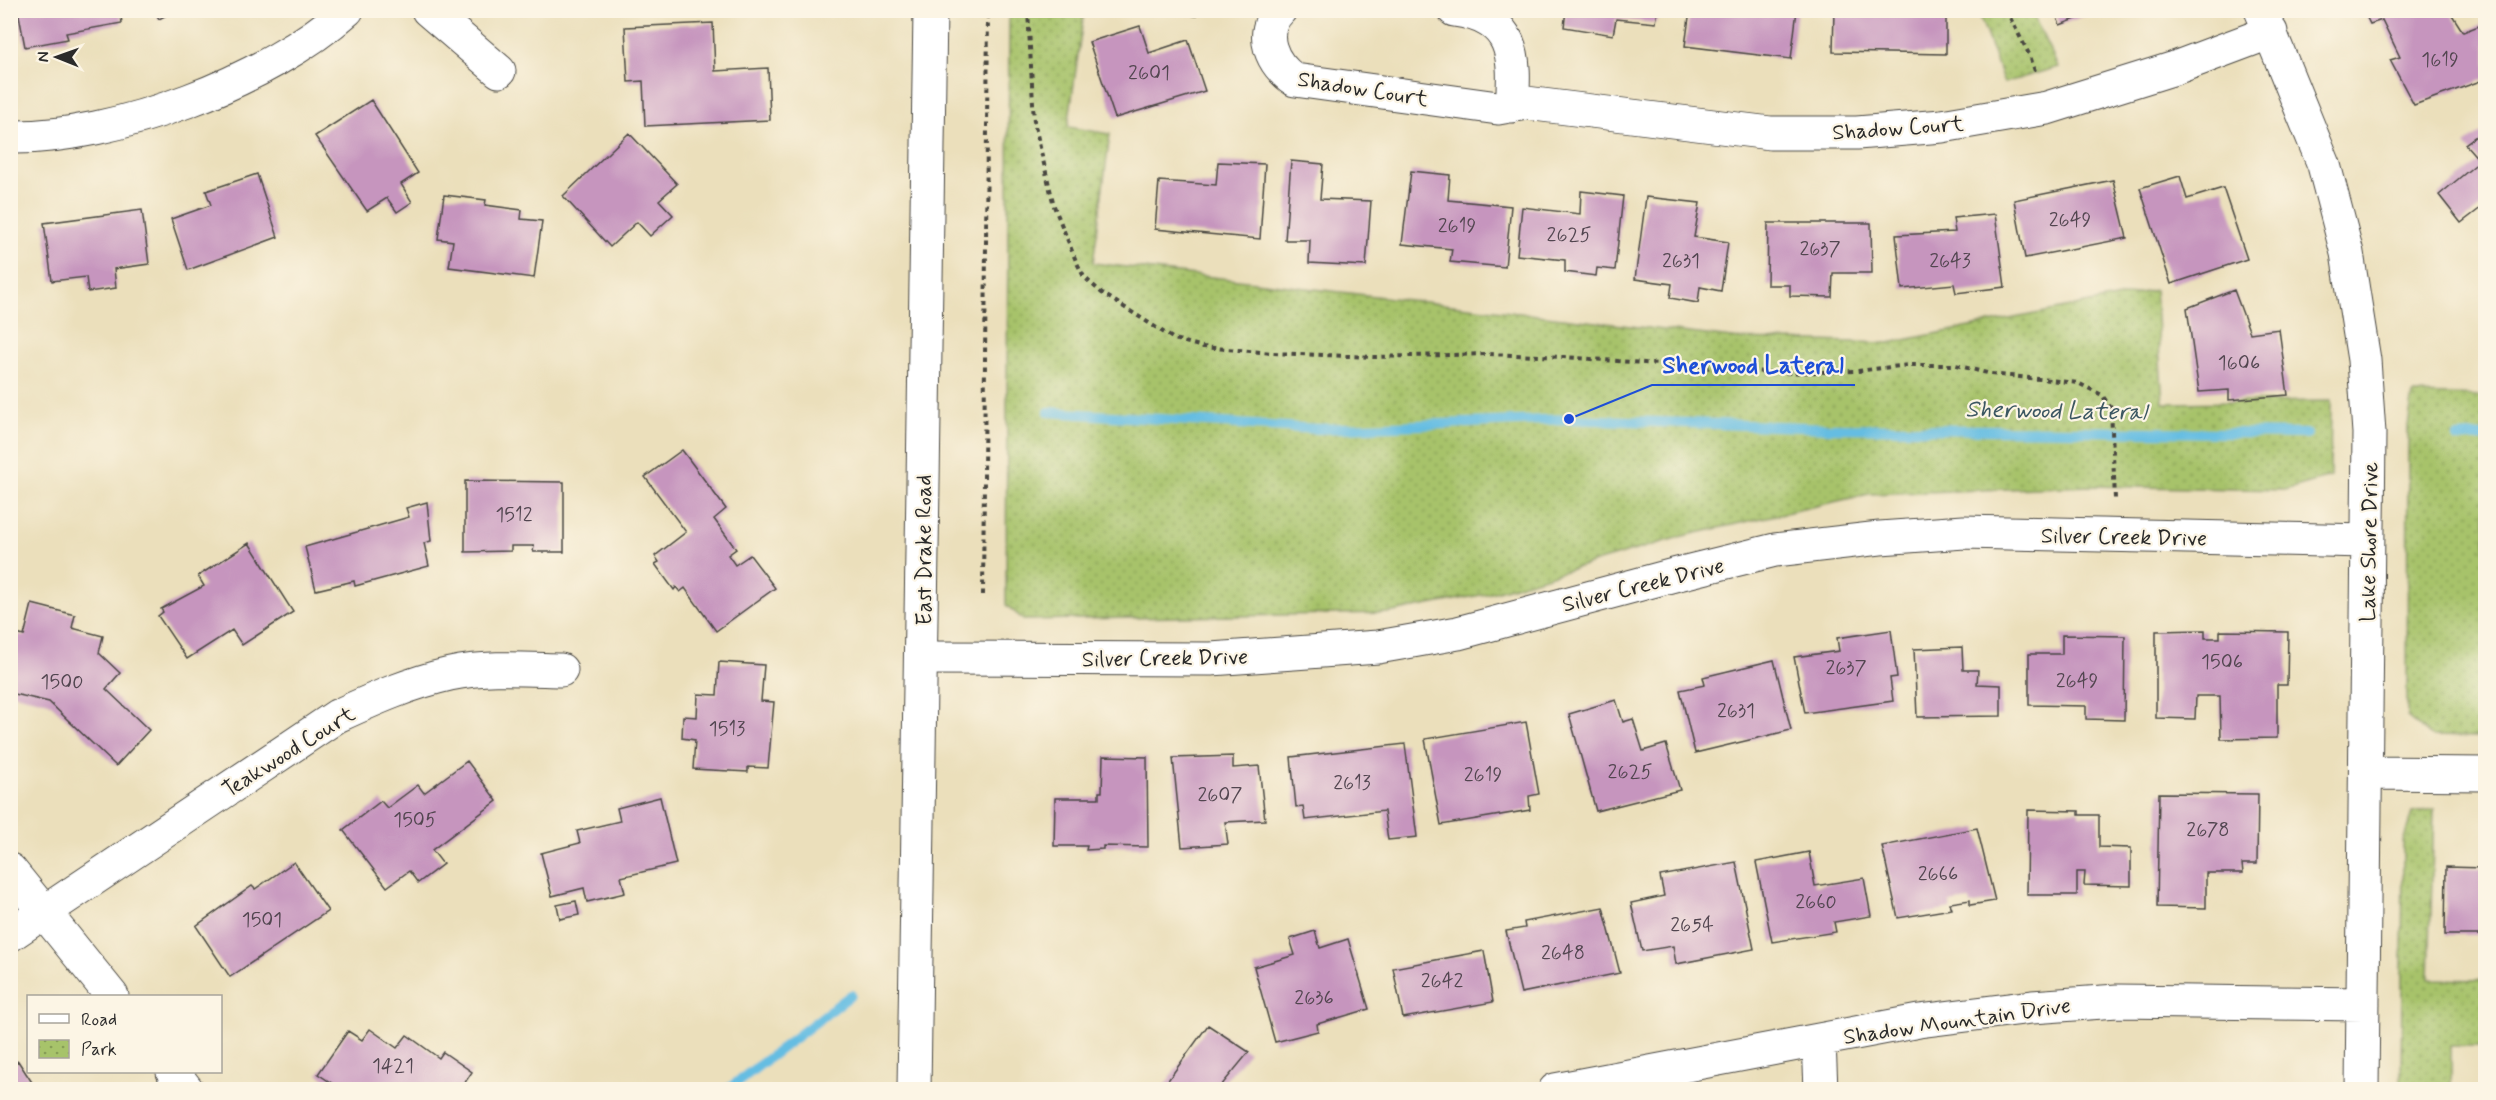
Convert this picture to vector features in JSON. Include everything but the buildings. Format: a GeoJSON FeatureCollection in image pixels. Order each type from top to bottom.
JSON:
{"type":"FeatureCollection","features":[{"type":"Feature","properties":{"kind":"street"},"geometry":{"type":"LineString","coordinates":[[10,136],[76,132],[144,117],[217,89],[291,51],[348,10]]}},
{"type":"Feature","properties":{"kind":"street"},"geometry":{"type":"LineString","coordinates":[[428,10],[499,71]]}},
{"type":"Feature","properties":{"kind":"street","name":"East Drake Road"},"geometry":{"type":"LineString","coordinates":[[914,1089],[930,10]]}},
{"type":"Feature","properties":{"kind":"street","name":"Shadow Court"},"geometry":{"type":"LineString","coordinates":[[1280,10],[1270,26],[1272,55],[1280,71],[1295,80],[1498,108],[1526,103],[1770,133],[1857,133],[1942,126],[2047,108],[2175,68],[2266,21]]}},
{"type":"Feature","properties":{"kind":"street"},"geometry":{"type":"LineString","coordinates":[[1454,10],[1483,17],[1509,41],[1515,67],[1512,106]]}},
{"type":"Feature","properties":{"kind":"street","name":"Lake Shore Drive"},"geometry":{"type":"LineString","coordinates":[[2266,21],[2324,165],[2347,253],[2365,371],[2369,432],[2362,1089]]}},
{"type":"Feature","properties":{"kind":"street","name":"Silver Creek Drive"},"geometry":{"type":"LineString","coordinates":[[922,658],[1211,659],[1377,647],[1458,633],[1674,574],[1776,550],[1880,538],[1964,532],[2367,541]]}},
{"type":"Feature","properties":{"kind":"street","name":"Teakwood Court"},"geometry":{"type":"LineString","coordinates":[[10,935],[337,716],[396,689],[451,674],[497,668],[561,670]]}},
{"type":"Feature","properties":{"kind":"street"},"geometry":{"type":"LineString","coordinates":[[2366,773],[2486,774]]}},
{"type":"Feature","properties":{"kind":"street"},"geometry":{"type":"LineString","coordinates":[[10,870],[111,995]]}},
{"type":"Feature","properties":{"kind":"street","name":"Shadow Mountain Drive"},"geometry":{"type":"LineString","coordinates":[[1555,1089],[1919,1021],[2043,1006],[2140,1001],[2363,1004]]}},
{"type":"Feature","properties":{"kind":"street"},"geometry":{"type":"LineString","coordinates":[[1820,1041],[1821,1089]]}},
{"type":"Feature","properties":{"kind":"street"},"geometry":{"type":"LineString","coordinates":[[174,1073],[187,1089]]}},
{"type":"Feature","properties":{"kind":"path"},"geometry":{"type":"LineString","coordinates":[[983,595],[988,10]]}},
{"type":"Feature","properties":{"kind":"path"},"geometry":{"type":"LineString","coordinates":[[1028,10],[1034,122],[1054,206],[1076,261],[1084,277],[1102,293],[1174,339],[1203,347],[1273,353],[1373,357],[1480,354],[1564,357],[1779,373],[1857,371],[1909,365],[1956,365],[1991,374],[2064,381],[2090,387],[2102,395],[2111,408],[2115,536]]}},
{"type":"Feature","properties":{"kind":"path"},"geometry":{"type":"LineString","coordinates":[[2006,10],[2030,56],[2047,108]]}},
{"type":"Feature","properties":{"kind":"green space"},"geometry":{"type":"Polygon","coordinates":[[[1009,11],[1084,11],[1068,127],[1110,134],[1093,263],[1741,339],[1889,343],[2155,290],[2163,403],[2331,401],[2330,477],[2285,490],[2092,486],[1869,494],[1683,536],[1491,593],[1388,613],[1024,620],[1006,605],[1009,11]]]}},
{"type":"Feature","properties":{"kind":"green space"},"geometry":{"type":"Polygon","coordinates":[[[1978,11],[2031,11],[2058,67],[2004,83],[1978,11]]]}},
{"type":"Feature","properties":{"kind":"green space"},"geometry":{"type":"Polygon","coordinates":[[[2413,394],[2485,396],[2486,735],[2483,737],[2431,736],[2407,717],[2408,426],[2413,394]]]}},
{"type":"Feature","properties":{"kind":"green space"},"geometry":{"type":"Polygon","coordinates":[[[2434,809],[2429,979],[2485,980],[2485,1046],[2451,1046],[2451,1089],[2401,1089],[2403,842],[2412,813],[2434,809]]]}},
{"type":"Feature","properties":{"kind":"waterway","name":"Sherwood Lateral"},"geometry":{"type":"LineString","coordinates":[[1049,412],[1318,429],[1569,419],[1830,428],[2307,434]]}},
{"type":"Feature","properties":{"kind":"waterway","name":"Sherwood Lateral"},"geometry":{"type":"LineString","coordinates":[[2457,438],[2486,436]]}},
{"type":"Feature","properties":{"kind":"waterway","name":"Sherwood Lateral"},"geometry":{"type":"LineString","coordinates":[[727,1090],[851,995]]}},
{"type":"Feature","properties":{"kind":"place","name":"Sherwood Lateral"},"geometry":{"type":"Point","coordinates":[1569,419]}}]}
